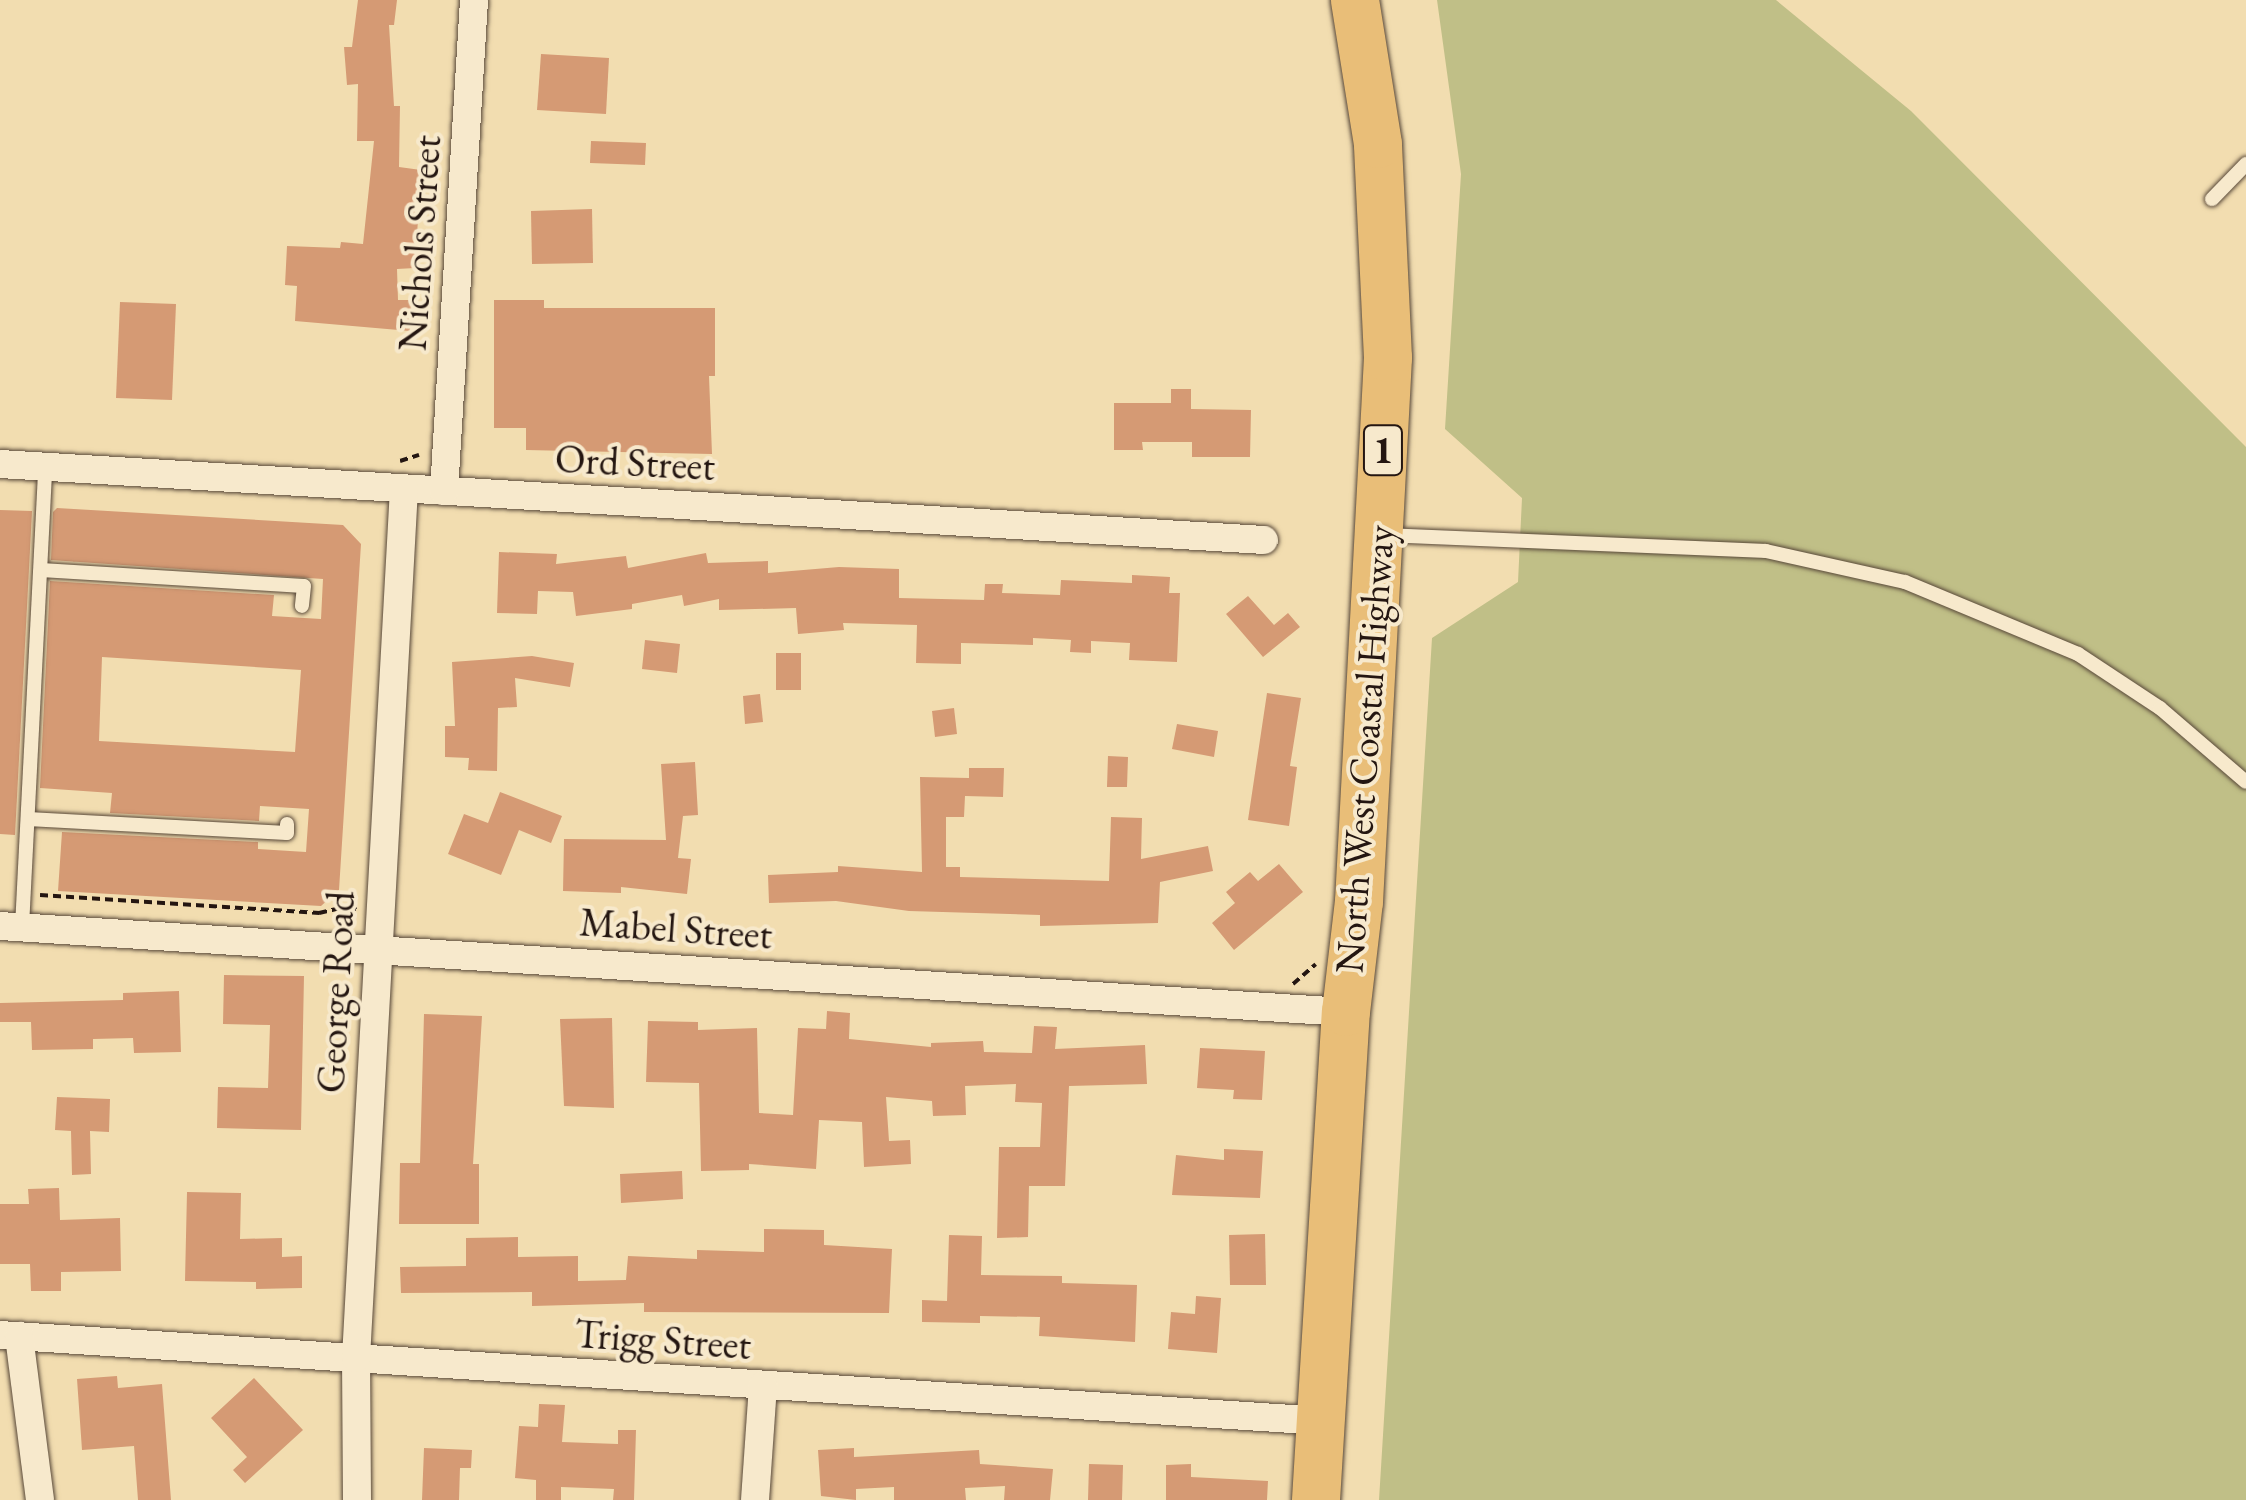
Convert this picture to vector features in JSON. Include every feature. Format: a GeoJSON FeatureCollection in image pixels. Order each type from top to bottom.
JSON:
{"type":"FeatureCollection","features":[{"type":"Feature","properties":{"kind":"highway","name":"North West Coastal Highway"},"geometry":{"type":"LineString","coordinates":[[1316,1500],[1346,1012],[1359,902],[1388,358],[1386,244],[1378,144],[1355,0]]}},
{"type":"Feature","properties":{"kind":"street","name":"Nichols Street"},"geometry":{"type":"LineString","coordinates":[[444,491],[474,0]]}},
{"type":"Feature","properties":{"kind":"street","name":"Ord Street"},"geometry":{"type":"LineString","coordinates":[[0,464],[1264,540]]}},
{"type":"Feature","properties":{"kind":"street","name":"George Road"},"geometry":{"type":"LineString","coordinates":[[357,1500],[356,1358],[404,488]]}},
{"type":"Feature","properties":{"kind":"street","name":"Mabel Street"},"geometry":{"type":"LineString","coordinates":[[11,926],[1346,1012]]}},
{"type":"Feature","properties":{"kind":"street","name":"Trigg Street"},"geometry":{"type":"LineString","coordinates":[[9,1336],[1320,1422]]}},
{"type":"Feature","properties":{"kind":"street"},"geometry":{"type":"LineString","coordinates":[[9,1336],[40,1500]]}},
{"type":"Feature","properties":{"kind":"street"},"geometry":{"type":"LineString","coordinates":[[755,1500],[762,1386]]}},
{"type":"Feature","properties":{"kind":"lane"},"geometry":{"type":"LineString","coordinates":[[2212,198],[2246,164]]}},
{"type":"Feature","properties":{"kind":"lane"},"geometry":{"type":"LineString","coordinates":[[11,926],[24,894],[45,466]]}},
{"type":"Feature","properties":{"kind":"lane"},"geometry":{"type":"LineString","coordinates":[[1379,535],[1766,552],[1905,582],[2078,654],[2160,708],[2246,782]]}},
{"type":"Feature","properties":{"kind":"lane"},"geometry":{"type":"LineString","coordinates":[[41,570],[304,586],[302,606]]}},
{"type":"Feature","properties":{"kind":"lane"},"geometry":{"type":"LineString","coordinates":[[28,819],[287,832],[287,824]]}},
{"type":"Feature","properties":{"kind":"path"},"geometry":{"type":"LineString","coordinates":[[24,894],[319,913],[349,906],[359,911]]}},
{"type":"Feature","properties":{"kind":"shaded area"},"geometry":{"type":"Polygon","coordinates":[[[1437,0],[1776,0],[1911,111],[2246,447],[2246,1500],[1379,1500],[1432,638],[1518,582],[1522,498],[1445,429],[1461,174],[1437,0]]]}},
{"type":"Feature","properties":{"kind":"building"},"geometry":{"type":"Polygon","coordinates":[[[358,0],[397,0],[394,25],[389,25],[394,106],[400,106],[399,167],[421,170],[415,268],[397,269],[398,300],[412,300],[410,331],[295,321],[297,286],[285,285],[287,246],[340,248],[341,242],[363,244],[374,141],[357,141],[358,84],[347,85],[344,47],[352,47],[358,0]]]}},
{"type":"Feature","properties":{"kind":"building"},"geometry":{"type":"Polygon","coordinates":[[[541,54],[609,58],[606,114],[537,110],[541,54]]]}},
{"type":"Feature","properties":{"kind":"building"},"geometry":{"type":"Polygon","coordinates":[[[591,141],[646,143],[645,165],[590,163],[591,141]]]}},
{"type":"Feature","properties":{"kind":"building"},"geometry":{"type":"Polygon","coordinates":[[[592,209],[593,263],[532,264],[531,211],[592,209]]]}},
{"type":"Feature","properties":{"kind":"building"},"geometry":{"type":"Polygon","coordinates":[[[494,300],[544,300],[544,308],[715,308],[715,376],[709,376],[712,454],[526,450],[526,428],[494,428],[494,300]]]}},
{"type":"Feature","properties":{"kind":"building"},"geometry":{"type":"Polygon","coordinates":[[[120,302],[176,304],[172,400],[116,398],[120,302]]]}},
{"type":"Feature","properties":{"kind":"building"},"geometry":{"type":"Polygon","coordinates":[[[1171,389],[1191,389],[1191,409],[1251,410],[1250,457],[1192,457],[1192,442],[1142,442],[1143,450],[1114,450],[1114,403],[1171,403],[1171,389]]]}},
{"type":"Feature","properties":{"kind":"building"},"geometry":{"type":"Polygon","coordinates":[[[57,508],[343,525],[361,544],[339,890],[321,906],[58,891],[62,832],[258,842],[258,849],[306,852],[309,809],[260,806],[259,821],[110,813],[112,793],[40,788],[50,581],[274,595],[272,616],[321,619],[323,579],[51,560],[53,512],[57,508]],[[102,657],[99,741],[295,752],[301,670],[102,657]]]}},
{"type":"Feature","properties":{"kind":"building"},"geometry":{"type":"Polygon","coordinates":[[[0,510],[32,511],[15,835],[0,834],[0,510]]]}},
{"type":"Feature","properties":{"kind":"building"},"geometry":{"type":"Polygon","coordinates":[[[499,552],[557,554],[556,564],[626,556],[628,568],[706,553],[708,563],[768,561],[768,573],[839,567],[899,569],[899,598],[984,600],[985,584],[1003,584],[1002,593],[1060,595],[1061,580],[1132,583],[1132,575],[1170,577],[1169,593],[1180,593],[1177,662],[1129,660],[1130,643],[1091,641],[1091,653],[1070,652],[1071,640],[1033,638],[1033,645],[961,643],[961,664],[916,663],[917,625],[843,623],[844,630],[798,634],[796,608],[719,610],[719,599],[684,606],[682,595],[632,604],[632,609],[576,616],[573,592],[538,591],[537,614],[497,613],[499,552]]]}},
{"type":"Feature","properties":{"kind":"building"},"geometry":{"type":"Polygon","coordinates":[[[1248,596],[1274,625],[1288,613],[1300,627],[1263,657],[1226,614],[1248,596]]]}},
{"type":"Feature","properties":{"kind":"building"},"geometry":{"type":"Polygon","coordinates":[[[645,640],[680,644],[677,673],[642,669],[645,640]]]}},
{"type":"Feature","properties":{"kind":"building"},"geometry":{"type":"Polygon","coordinates":[[[776,653],[801,653],[801,690],[776,690],[776,653]]]}},
{"type":"Feature","properties":{"kind":"building"},"geometry":{"type":"Polygon","coordinates":[[[532,656],[574,663],[570,687],[515,678],[517,707],[498,708],[497,771],[468,770],[469,758],[445,757],[445,726],[455,726],[452,662],[532,656]]]}},
{"type":"Feature","properties":{"kind":"building"},"geometry":{"type":"Polygon","coordinates":[[[1267,693],[1301,698],[1290,766],[1297,767],[1289,826],[1248,820],[1267,693]]]}},
{"type":"Feature","properties":{"kind":"building"},"geometry":{"type":"Polygon","coordinates":[[[760,694],[763,722],[745,724],[743,696],[760,694]]]}},
{"type":"Feature","properties":{"kind":"building"},"geometry":{"type":"Polygon","coordinates":[[[954,708],[957,734],[935,737],[932,711],[954,708]]]}},
{"type":"Feature","properties":{"kind":"building"},"geometry":{"type":"Polygon","coordinates":[[[1177,724],[1218,731],[1214,757],[1172,749],[1177,724]]]}},
{"type":"Feature","properties":{"kind":"building"},"geometry":{"type":"Polygon","coordinates":[[[1108,756],[1128,757],[1127,787],[1107,787],[1108,756]]]}},
{"type":"Feature","properties":{"kind":"building"},"geometry":{"type":"Polygon","coordinates":[[[695,762],[698,815],[683,816],[678,858],[691,859],[687,894],[621,887],[621,893],[563,891],[564,839],[666,840],[661,764],[695,762]]]}},
{"type":"Feature","properties":{"kind":"building"},"geometry":{"type":"Polygon","coordinates":[[[969,768],[1004,768],[1003,797],[965,796],[964,817],[946,817],[946,867],[960,867],[960,877],[1109,881],[1111,817],[1142,818],[1141,859],[1208,846],[1213,871],[1160,882],[1158,923],[1040,926],[1040,915],[909,911],[836,901],[769,903],[768,875],[838,872],[838,866],[922,872],[920,777],[969,778],[969,768]]]}},
{"type":"Feature","properties":{"kind":"building"},"geometry":{"type":"Polygon","coordinates":[[[500,792],[562,816],[551,843],[519,830],[501,875],[448,854],[464,814],[488,823],[500,792]]]}},
{"type":"Feature","properties":{"kind":"building"},"geometry":{"type":"Polygon","coordinates":[[[1279,864],[1303,892],[1234,950],[1212,923],[1235,903],[1226,892],[1250,872],[1258,881],[1279,864]]]}},
{"type":"Feature","properties":{"kind":"building"},"geometry":{"type":"Polygon","coordinates":[[[224,975],[304,976],[301,1130],[217,1128],[218,1087],[268,1088],[270,1025],[223,1024],[224,975]]]}},
{"type":"Feature","properties":{"kind":"building"},"geometry":{"type":"Polygon","coordinates":[[[179,991],[181,1052],[134,1053],[133,1038],[93,1039],[93,1049],[32,1050],[31,1022],[0,1022],[0,1003],[123,1000],[123,993],[179,991]]]}},
{"type":"Feature","properties":{"kind":"building"},"geometry":{"type":"Polygon","coordinates":[[[827,1011],[850,1013],[849,1039],[931,1047],[931,1043],[983,1041],[984,1052],[1032,1053],[1034,1026],[1057,1027],[1055,1049],[1145,1045],[1147,1084],[1069,1086],[1065,1186],[1029,1186],[1028,1237],[997,1238],[999,1147],[1040,1147],[1042,1103],[1015,1102],[1016,1084],[965,1086],[966,1115],[933,1116],[932,1101],[886,1097],[889,1141],[910,1140],[911,1164],[864,1167],[862,1122],[819,1120],[816,1169],[749,1164],[749,1170],[701,1171],[699,1083],[646,1082],[648,1021],[698,1022],[698,1030],[757,1028],[759,1113],[793,1115],[798,1028],[826,1029],[827,1011]]]}},
{"type":"Feature","properties":{"kind":"building"},"geometry":{"type":"Polygon","coordinates":[[[424,1014],[482,1016],[473,1164],[479,1164],[479,1224],[399,1224],[400,1163],[420,1163],[424,1014]]]}},
{"type":"Feature","properties":{"kind":"building"},"geometry":{"type":"Polygon","coordinates":[[[612,1018],[614,1108],[564,1106],[560,1019],[612,1018]]]}},
{"type":"Feature","properties":{"kind":"building"},"geometry":{"type":"Polygon","coordinates":[[[1200,1048],[1265,1051],[1262,1100],[1233,1099],[1234,1090],[1197,1088],[1200,1048]]]}},
{"type":"Feature","properties":{"kind":"building"},"geometry":{"type":"Polygon","coordinates":[[[57,1097],[110,1099],[109,1132],[90,1131],[91,1174],[72,1175],[71,1131],[55,1130],[57,1097]]]}},
{"type":"Feature","properties":{"kind":"building"},"geometry":{"type":"Polygon","coordinates":[[[1224,1149],[1263,1151],[1260,1198],[1172,1195],[1176,1155],[1224,1160],[1224,1149]]]}},
{"type":"Feature","properties":{"kind":"building"},"geometry":{"type":"Polygon","coordinates":[[[682,1171],[683,1199],[621,1203],[620,1174],[682,1171]]]}},
{"type":"Feature","properties":{"kind":"building"},"geometry":{"type":"Polygon","coordinates":[[[59,1188],[60,1220],[120,1218],[121,1271],[61,1272],[61,1291],[31,1291],[30,1264],[0,1264],[0,1204],[29,1204],[28,1189],[59,1188]]]}},
{"type":"Feature","properties":{"kind":"building"},"geometry":{"type":"Polygon","coordinates":[[[187,1192],[241,1193],[240,1239],[282,1238],[282,1257],[302,1256],[302,1288],[256,1289],[256,1282],[185,1281],[187,1192]]]}},
{"type":"Feature","properties":{"kind":"building"},"geometry":{"type":"Polygon","coordinates":[[[764,1229],[824,1230],[824,1245],[892,1249],[889,1313],[644,1312],[644,1303],[532,1306],[532,1292],[401,1293],[400,1267],[466,1266],[466,1238],[518,1237],[518,1257],[578,1256],[578,1281],[626,1280],[628,1256],[697,1259],[697,1250],[764,1252],[764,1229]]]}},
{"type":"Feature","properties":{"kind":"building"},"geometry":{"type":"Polygon","coordinates":[[[1265,1234],[1266,1285],[1230,1285],[1229,1235],[1265,1234]]]}},
{"type":"Feature","properties":{"kind":"building"},"geometry":{"type":"Polygon","coordinates":[[[949,1235],[982,1236],[981,1275],[1062,1276],[1062,1283],[1137,1285],[1135,1342],[1039,1336],[1040,1317],[980,1316],[980,1323],[922,1322],[922,1300],[947,1301],[949,1235]]]}},
{"type":"Feature","properties":{"kind":"building"},"geometry":{"type":"Polygon","coordinates":[[[1196,1296],[1221,1298],[1217,1353],[1168,1349],[1171,1312],[1195,1314],[1196,1296]]]}},
{"type":"Feature","properties":{"kind":"building"},"geometry":{"type":"Polygon","coordinates":[[[117,1376],[118,1388],[162,1384],[171,1500],[138,1500],[134,1446],[82,1450],[77,1379],[117,1376]]]}},
{"type":"Feature","properties":{"kind":"building"},"geometry":{"type":"Polygon","coordinates":[[[254,1378],[303,1430],[245,1483],[233,1470],[247,1457],[211,1418],[254,1378]]]}},
{"type":"Feature","properties":{"kind":"building"},"geometry":{"type":"Polygon","coordinates":[[[539,1404],[565,1405],[562,1442],[618,1444],[618,1430],[636,1430],[634,1500],[613,1500],[614,1489],[561,1487],[561,1500],[536,1500],[536,1480],[515,1478],[519,1426],[538,1427],[539,1404]]]}},
{"type":"Feature","properties":{"kind":"building"},"geometry":{"type":"Polygon","coordinates":[[[424,1448],[472,1450],[471,1468],[460,1468],[459,1500],[422,1500],[424,1448]]]}},
{"type":"Feature","properties":{"kind":"building"},"geometry":{"type":"Polygon","coordinates":[[[854,1448],[854,1457],[979,1450],[980,1464],[1053,1469],[1050,1500],[1004,1500],[1005,1486],[965,1488],[966,1500],[894,1500],[894,1487],[856,1489],[856,1500],[821,1496],[818,1450],[854,1448]]]}},
{"type":"Feature","properties":{"kind":"building"},"geometry":{"type":"Polygon","coordinates":[[[1089,1464],[1123,1465],[1122,1500],[1088,1500],[1089,1464]]]}},
{"type":"Feature","properties":{"kind":"building"},"geometry":{"type":"Polygon","coordinates":[[[1191,1464],[1191,1477],[1268,1481],[1267,1500],[1166,1500],[1166,1465],[1191,1464]]]}}]}
